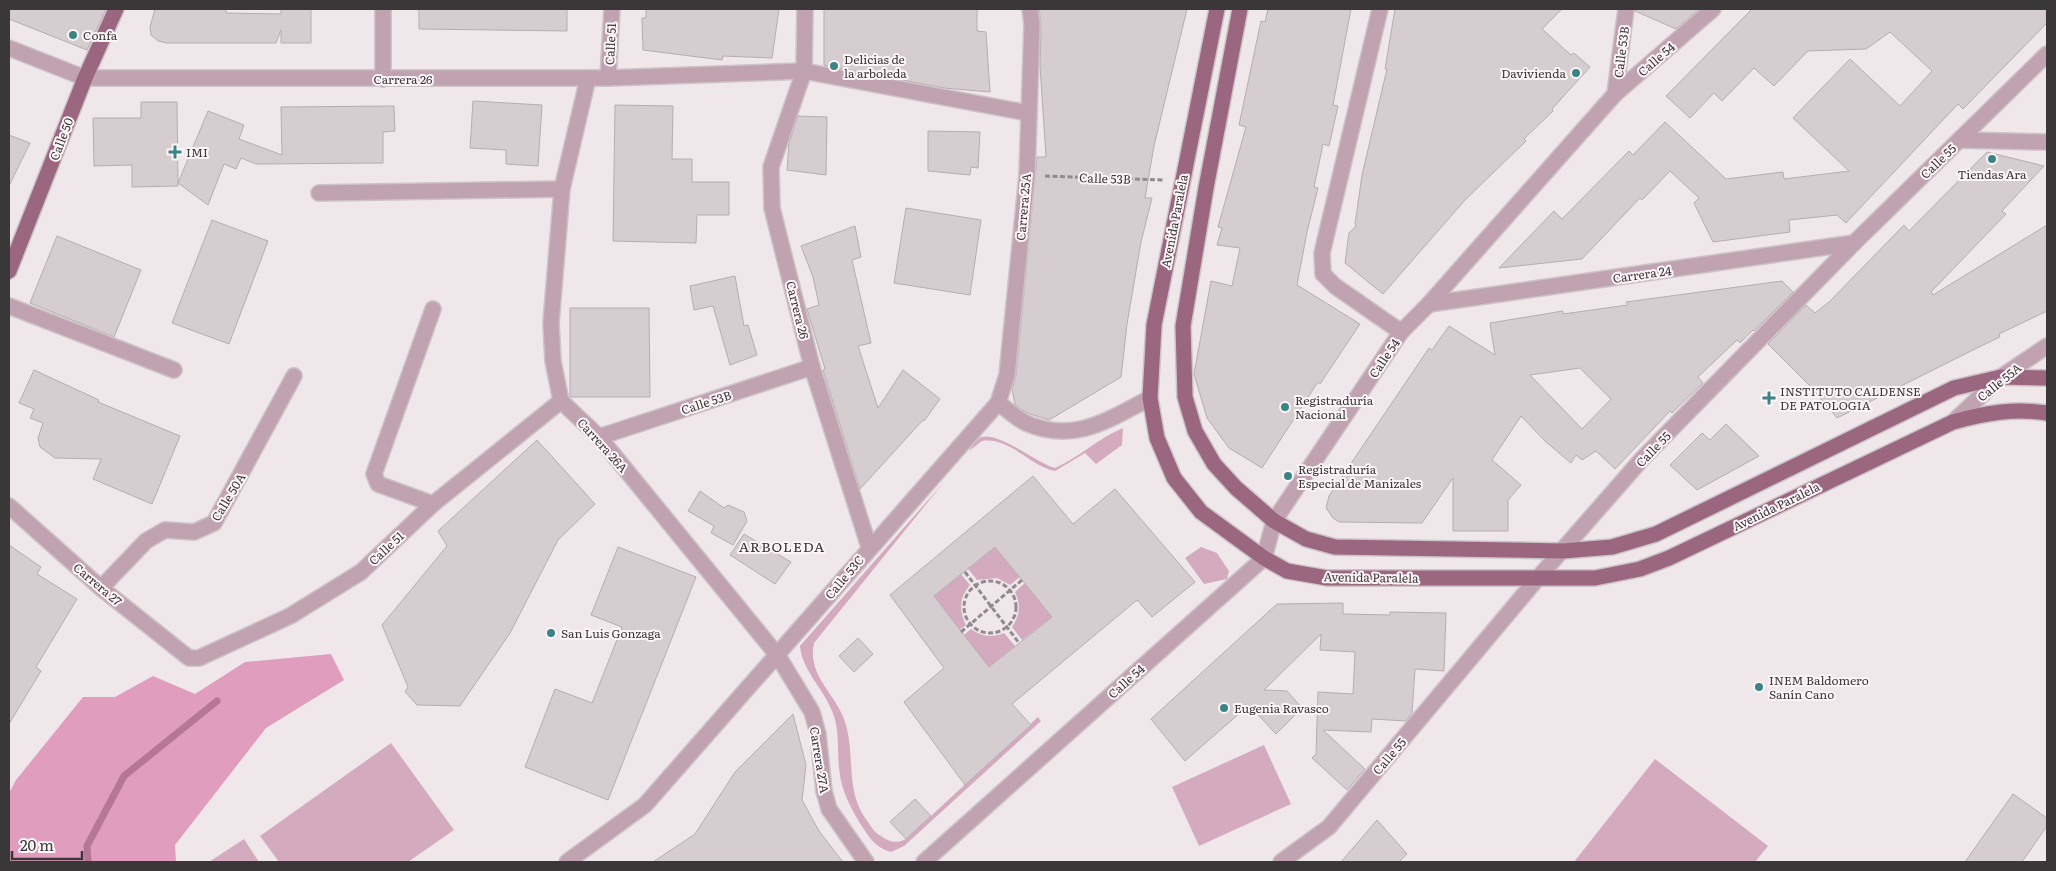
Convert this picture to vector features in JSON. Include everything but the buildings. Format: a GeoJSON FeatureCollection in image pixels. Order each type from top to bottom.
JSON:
{"type":"FeatureCollection","features":[{"type":"Feature","properties":{"kind":"main road","name":"Calle 50"},"geometry":{"type":"LineString","coordinates":[[9,271],[85,78],[116,9]]}},
{"type":"Feature","properties":{"kind":"main road","name":"Avenida Paralela"},"geometry":{"type":"LineString","coordinates":[[1217,9],[1154,325],[1150,398],[1157,438],[1174,478],[1201,512],[1264,558],[1287,571],[1327,578],[1537,579],[1595,578],[1640,569],[1669,558],[1953,422],[1992,412],[2029,410],[2047,413]]}},
{"type":"Feature","properties":{"kind":"main road","name":"Avenida Paralela"},"geometry":{"type":"LineString","coordinates":[[1240,9],[1206,188],[1183,326],[1185,397],[1195,432],[1214,464],[1236,488],[1274,521],[1306,539],[1335,547],[1563,551],[1612,547],[1656,534],[1954,388],[2001,377],[2047,378]]}},
{"type":"Feature","properties":{"kind":"street"},"geometry":{"type":"LineString","coordinates":[[382,79],[383,9]]}},
{"type":"Feature","properties":{"kind":"street","name":"Calle 51"},"geometry":{"type":"LineString","coordinates":[[608,78],[612,9]]}},
{"type":"Feature","properties":{"kind":"street"},"geometry":{"type":"LineString","coordinates":[[804,72],[805,9]]}},
{"type":"Feature","properties":{"kind":"street","name":"Carrera 25A"},"geometry":{"type":"LineString","coordinates":[[998,403],[1007,375],[1027,176],[1032,24],[1030,9]]}},
{"type":"Feature","properties":{"kind":"street"},"geometry":{"type":"LineString","coordinates":[[1380,9],[1322,253],[1323,274],[1335,286],[1401,332]]}},
{"type":"Feature","properties":{"kind":"street","name":"Calle 53B"},"geometry":{"type":"LineString","coordinates":[[1615,94],[1626,9]]}},
{"type":"Feature","properties":{"kind":"street","name":"Calle 54"},"geometry":{"type":"LineString","coordinates":[[924,862],[1264,558],[1274,521],[1401,332],[1429,304],[1615,94],[1713,9]]}},
{"type":"Feature","properties":{"kind":"street","name":"Carrera 26"},"geometry":{"type":"LineString","coordinates":[[9,48],[85,78],[608,78],[804,72],[1028,113]]}},
{"type":"Feature","properties":{"kind":"street","name":"Calle 55"},"geometry":{"type":"LineString","coordinates":[[1280,862],[1329,827],[1537,579],[1642,459],[1854,243],[2047,54]]}},
{"type":"Feature","properties":{"kind":"street","name":"Carrera 26"},"geometry":{"type":"LineString","coordinates":[[804,72],[771,167],[772,208],[812,367],[869,547]]}},
{"type":"Feature","properties":{"kind":"street"},"geometry":{"type":"LineString","coordinates":[[561,401],[553,361],[551,323],[562,189],[588,78]]}},
{"type":"Feature","properties":{"kind":"street"},"geometry":{"type":"LineString","coordinates":[[1960,140],[2047,142]]}},
{"type":"Feature","properties":{"kind":"street"},"geometry":{"type":"LineString","coordinates":[[320,193],[562,189]]}},
{"type":"Feature","properties":{"kind":"street","name":"Carrera 24"},"geometry":{"type":"LineString","coordinates":[[1429,304],[1854,243]]}},
{"type":"Feature","properties":{"kind":"street"},"geometry":{"type":"LineString","coordinates":[[9,306],[174,370]]}},
{"type":"Feature","properties":{"kind":"street"},"geometry":{"type":"LineString","coordinates":[[433,309],[374,474],[378,484],[433,504]]}},
{"type":"Feature","properties":{"kind":"street","name":"Calle 55A"},"geometry":{"type":"LineString","coordinates":[[1953,422],[2001,377],[2047,346]]}},
{"type":"Feature","properties":{"kind":"street","name":"Calle 53B"},"geometry":{"type":"LineString","coordinates":[[599,437],[812,367]]}},
{"type":"Feature","properties":{"kind":"street","name":"Calle 50A"},"geometry":{"type":"LineString","coordinates":[[101,588],[146,541],[165,530],[194,532],[214,523],[294,376]]}},
{"type":"Feature","properties":{"kind":"street"},"geometry":{"type":"LineString","coordinates":[[998,403],[1024,422],[1052,432],[1090,428],[1150,398]]}},
{"type":"Feature","properties":{"kind":"street","name":"Calle 51"},"geometry":{"type":"LineString","coordinates":[[189,658],[209,655],[290,616],[361,572],[433,504],[561,401]]}},
{"type":"Feature","properties":{"kind":"street","name":"Carrera 26A"},"geometry":{"type":"LineString","coordinates":[[561,401],[599,437],[778,656]]}},
{"type":"Feature","properties":{"kind":"street","name":"Calle 53C"},"geometry":{"type":"LineString","coordinates":[[567,862],[646,805],[778,656],[869,547],[998,403]]}},
{"type":"Feature","properties":{"kind":"street","name":"Carrera 27"},"geometry":{"type":"LineString","coordinates":[[9,506],[101,588],[189,658]]}},
{"type":"Feature","properties":{"kind":"street","name":"Carrera 27A"},"geometry":{"type":"LineString","coordinates":[[778,656],[812,712],[818,734],[824,791],[829,809],[866,862]]}},
{"type":"Feature","properties":{"kind":"path","name":"Calle 53B"},"geometry":{"type":"LineString","coordinates":[[1027,176],[1182,180]]}},
{"type":"Feature","properties":{"kind":"path"},"geometry":{"type":"LineString","coordinates":[[964,572],[1019,643]]}},
{"type":"Feature","properties":{"kind":"path"},"geometry":{"type":"LineString","coordinates":[[961,632],[1022,580]]}},
{"type":"Feature","properties":{"kind":"path"},"geometry":{"type":"LineString","coordinates":[[988,581],[1006,586],[1010,590],[1015,601],[1016,610],[1006,627],[992,633],[983,632],[971,624],[964,613],[964,604],[966,595],[975,586],[988,581]]}},
{"type":"Feature","properties":{"kind":"shaded area"},"geometry":{"type":"Polygon","coordinates":[[[1123,428],[1122,445],[1096,464],[1085,453],[1055,471],[1037,464],[1002,443],[982,441],[969,451],[978,439],[990,437],[1008,443],[1055,468],[1123,428]]]}},
{"type":"Feature","properties":{"kind":"shaded area"},"geometry":{"type":"Polygon","coordinates":[[[944,482],[814,643],[814,665],[840,709],[848,732],[853,784],[860,810],[877,833],[890,841],[902,841],[1038,717],[1041,721],[904,846],[891,852],[882,849],[872,840],[847,799],[840,776],[835,718],[805,663],[800,646],[944,482]]]}},
{"type":"Feature","properties":{"kind":"shaded area"},"geometry":{"type":"Polygon","coordinates":[[[995,547],[1020,577],[1010,585],[997,578],[977,580],[968,569],[995,547]]]}},
{"type":"Feature","properties":{"kind":"shaded area"},"geometry":{"type":"Polygon","coordinates":[[[1201,547],[1217,553],[1229,571],[1227,579],[1204,584],[1185,558],[1201,547]]]}},
{"type":"Feature","properties":{"kind":"shaded area"},"geometry":{"type":"Polygon","coordinates":[[[961,574],[970,585],[961,604],[966,625],[959,630],[934,596],[961,574]]]}},
{"type":"Feature","properties":{"kind":"shaded area"},"geometry":{"type":"Polygon","coordinates":[[[1025,583],[1052,617],[1022,640],[1012,627],[1019,610],[1015,592],[1025,583]]]}},
{"type":"Feature","properties":{"kind":"shaded area"},"geometry":{"type":"Polygon","coordinates":[[[971,629],[987,636],[996,636],[1004,633],[1015,646],[989,667],[964,635],[971,629]]]}},
{"type":"Feature","properties":{"kind":"shaded area"},"geometry":{"type":"Polygon","coordinates":[[[331,654],[344,680],[266,728],[175,845],[176,862],[9,862],[9,793],[16,780],[83,697],[115,697],[153,676],[195,694],[245,662],[331,654]]]}},
{"type":"Feature","properties":{"kind":"shaded area"},"geometry":{"type":"Polygon","coordinates":[[[391,743],[454,830],[408,862],[279,862],[260,836],[391,743]]]}},
{"type":"Feature","properties":{"kind":"shaded area"},"geometry":{"type":"Polygon","coordinates":[[[1264,745],[1291,804],[1199,846],[1172,787],[1264,745]]]}},
{"type":"Feature","properties":{"kind":"shaded area"},"geometry":{"type":"Polygon","coordinates":[[[1655,759],[1768,846],[1755,862],[1574,862],[1655,759]]]}},
{"type":"Feature","properties":{"kind":"shaded area"},"geometry":{"type":"Polygon","coordinates":[[[244,839],[259,862],[209,862],[244,839]]]}},
{"type":"Feature","properties":{"kind":"waterway"},"geometry":{"type":"LineString","coordinates":[[88,862],[87,846],[124,776],[217,701]]}},
{"type":"Feature","properties":{"kind":"place","name":"Confa"},"geometry":{"type":"Point","coordinates":[73,35]}},
{"type":"Feature","properties":{"kind":"place","name":"Delicias de la arboleda"},"geometry":{"type":"Point","coordinates":[834,66]}},
{"type":"Feature","properties":{"kind":"place","name":"Davivienda"},"geometry":{"type":"Point","coordinates":[1576,73]}},
{"type":"Feature","properties":{"kind":"place","name":"IMI"},"geometry":{"type":"Point","coordinates":[175,152]}},
{"type":"Feature","properties":{"kind":"place","name":"Tiendas Ara"},"geometry":{"type":"Point","coordinates":[1992,159]}},
{"type":"Feature","properties":{"kind":"place","name":"INSTITUTO CALDENSE DE PATOLOGIA"},"geometry":{"type":"Point","coordinates":[1769,398]}},
{"type":"Feature","properties":{"kind":"place","name":"Registraduría Nacional"},"geometry":{"type":"Point","coordinates":[1285,407]}},
{"type":"Feature","properties":{"kind":"place","name":"Registraduría Especial de Manizales"},"geometry":{"type":"Point","coordinates":[1288,476]}},
{"type":"Feature","properties":{"kind":"place","name":"San Luis Gonzaga"},"geometry":{"type":"Point","coordinates":[551,633]}},
{"type":"Feature","properties":{"kind":"place","name":"INEM Baldomero Sanín Cano"},"geometry":{"type":"Point","coordinates":[1759,687]}},
{"type":"Feature","properties":{"kind":"place","name":"Eugenia Ravasco"},"geometry":{"type":"Point","coordinates":[1224,708]}},
{"type":"Feature","properties":{"kind":"district","name":"ARBOLEDA"},"geometry":{"type":"Point","coordinates":[782,546]}}]}
